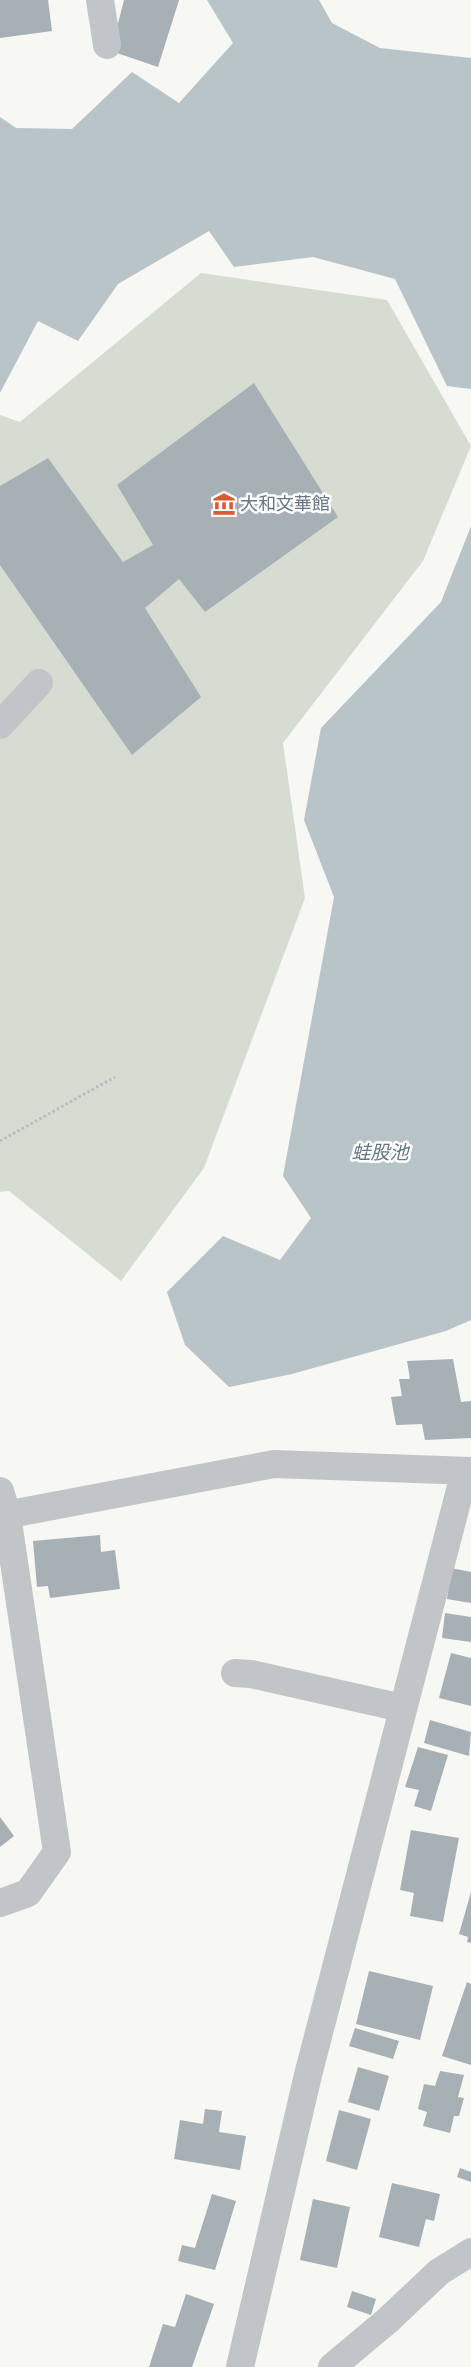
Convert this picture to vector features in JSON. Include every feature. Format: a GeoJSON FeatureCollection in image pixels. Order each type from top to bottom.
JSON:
{"type":"FeatureCollection","features":[{"type":"Feature","properties":{"kind":"street"},"geometry":{"type":"LineString","coordinates":[[100,0],[107,45]]}},
{"type":"Feature","properties":{"kind":"street"},"geometry":{"type":"LineString","coordinates":[[0,725],[39,683]]}},
{"type":"Feature","properties":{"kind":"street"},"geometry":{"type":"LineString","coordinates":[[0,1902],[28,1892],[57,1852],[2,1507],[274,1464],[468,1471],[402,1708],[308,2075],[240,2367]]}},
{"type":"Feature","properties":{"kind":"street"},"geometry":{"type":"LineString","coordinates":[[235,1673],[251,1674],[402,1708]]}},
{"type":"Feature","properties":{"kind":"street"},"geometry":{"type":"LineString","coordinates":[[332,2367],[387,2321],[439,2272],[471,2252]]}},
{"type":"Feature","properties":{"kind":"path"},"geometry":{"type":"LineString","coordinates":[[0,1141],[115,1077]]}},
{"type":"Feature","properties":{"kind":"shaded area"},"geometry":{"type":"Polygon","coordinates":[[[201,273],[387,300],[471,446],[423,561],[283,743],[305,898],[204,1168],[121,1281],[9,1191],[0,1192],[0,415],[20,422],[201,273]]]}},
{"type":"Feature","properties":{"kind":"water"},"geometry":{"type":"Polygon","coordinates":[[[207,0],[319,0],[332,23],[380,48],[471,58],[471,389],[447,386],[395,279],[313,257],[234,267],[209,231],[118,284],[78,341],[38,321],[0,393],[0,117],[16,128],[72,129],[132,72],[179,103],[233,43],[207,0]]]}},
{"type":"Feature","properties":{"kind":"water","name":"蛙股池"},"geometry":{"type":"Polygon","coordinates":[[[471,526],[471,1320],[446,1331],[292,1374],[229,1387],[185,1345],[167,1292],[223,1236],[280,1260],[311,1218],[283,1176],[334,897],[304,820],[321,728],[441,602],[471,526]]]}},
{"type":"Feature","properties":{"kind":"building"},"geometry":{"type":"Polygon","coordinates":[[[0,0],[48,0],[52,31],[0,38],[0,0]]]}},
{"type":"Feature","properties":{"kind":"building"},"geometry":{"type":"Polygon","coordinates":[[[124,0],[179,0],[158,67],[111,51],[124,0]]]}},
{"type":"Feature","properties":{"kind":"building"},"geometry":{"type":"Polygon","coordinates":[[[254,383],[338,517],[205,612],[179,579],[145,608],[201,697],[132,755],[0,565],[0,486],[48,458],[123,562],[153,545],[117,485],[254,383]]]}},
{"type":"Feature","properties":{"kind":"building"},"geometry":{"type":"Polygon","coordinates":[[[453,1359],[461,1402],[471,1401],[471,1438],[425,1440],[422,1424],[396,1425],[391,1397],[402,1396],[399,1379],[410,1379],[407,1361],[453,1359]]]}},
{"type":"Feature","properties":{"kind":"building"},"geometry":{"type":"Polygon","coordinates":[[[100,1535],[101,1552],[115,1550],[120,1589],[50,1598],[48,1586],[37,1587],[33,1541],[100,1535]]]}},
{"type":"Feature","properties":{"kind":"building"},"geometry":{"type":"Polygon","coordinates":[[[451,1568],[471,1572],[471,1603],[447,1599],[451,1568]]]}},
{"type":"Feature","properties":{"kind":"building"},"geometry":{"type":"Polygon","coordinates":[[[445,1613],[471,1617],[471,1642],[442,1638],[445,1613]]]}},
{"type":"Feature","properties":{"kind":"building"},"geometry":{"type":"Polygon","coordinates":[[[451,1653],[471,1658],[471,1706],[439,1698],[451,1653]]]}},
{"type":"Feature","properties":{"kind":"building"},"geometry":{"type":"Polygon","coordinates":[[[430,1720],[471,1732],[469,1756],[424,1743],[430,1720]]]}},
{"type":"Feature","properties":{"kind":"building"},"geometry":{"type":"Polygon","coordinates":[[[418,1747],[448,1755],[431,1811],[414,1806],[419,1790],[405,1787],[418,1747]]]}},
{"type":"Feature","properties":{"kind":"building"},"geometry":{"type":"Polygon","coordinates":[[[0,1817],[14,1836],[0,1847],[0,1817]]]}},
{"type":"Feature","properties":{"kind":"building"},"geometry":{"type":"Polygon","coordinates":[[[411,1830],[459,1838],[443,1922],[410,1916],[414,1893],[400,1890],[411,1830]]]}},
{"type":"Feature","properties":{"kind":"building"},"geometry":{"type":"Polygon","coordinates":[[[471,1892],[471,1943],[467,1942],[468,1937],[459,1934],[471,1892]]]}},
{"type":"Feature","properties":{"kind":"building"},"geometry":{"type":"Polygon","coordinates":[[[369,1971],[433,1986],[420,2040],[356,2024],[369,1971]]]}},
{"type":"Feature","properties":{"kind":"building"},"geometry":{"type":"Polygon","coordinates":[[[467,1982],[471,1984],[471,2065],[442,2056],[467,1982]]]}},
{"type":"Feature","properties":{"kind":"building"},"geometry":{"type":"Polygon","coordinates":[[[355,2028],[399,2041],[393,2059],[349,2046],[355,2028]]]}},
{"type":"Feature","properties":{"kind":"building"},"geometry":{"type":"Polygon","coordinates":[[[358,2067],[389,2076],[379,2111],[348,2102],[358,2067]]]}},
{"type":"Feature","properties":{"kind":"building"},"geometry":{"type":"Polygon","coordinates":[[[440,2071],[464,2075],[458,2097],[464,2098],[459,2116],[454,2116],[450,2133],[423,2126],[427,2112],[418,2109],[424,2084],[435,2086],[440,2071]]]}},
{"type":"Feature","properties":{"kind":"building"},"geometry":{"type":"Polygon","coordinates":[[[205,2109],[222,2111],[219,2132],[246,2136],[240,2170],[174,2159],[180,2120],[203,2124],[205,2109]]]}},
{"type":"Feature","properties":{"kind":"building"},"geometry":{"type":"Polygon","coordinates":[[[339,2110],[371,2119],[357,2170],[326,2161],[339,2110]]]}},
{"type":"Feature","properties":{"kind":"building"},"geometry":{"type":"Polygon","coordinates":[[[460,2168],[471,2172],[471,2182],[457,2177],[460,2168]]]}},
{"type":"Feature","properties":{"kind":"building"},"geometry":{"type":"Polygon","coordinates":[[[392,2183],[440,2194],[434,2221],[426,2219],[419,2247],[379,2237],[392,2183]]]}},
{"type":"Feature","properties":{"kind":"building"},"geometry":{"type":"Polygon","coordinates":[[[212,2194],[236,2201],[215,2270],[178,2261],[182,2245],[195,2248],[212,2194]]]}},
{"type":"Feature","properties":{"kind":"building"},"geometry":{"type":"Polygon","coordinates":[[[313,2199],[350,2207],[337,2268],[300,2260],[313,2199]]]}},
{"type":"Feature","properties":{"kind":"building"},"geometry":{"type":"Polygon","coordinates":[[[352,2291],[376,2299],[371,2315],[347,2307],[352,2291]]]}},
{"type":"Feature","properties":{"kind":"building"},"geometry":{"type":"Polygon","coordinates":[[[186,2294],[214,2304],[192,2367],[149,2367],[163,2324],[175,2327],[186,2294]]]}},
{"type":"Feature","properties":{"kind":"place","name":"大和文華館"},"geometry":{"type":"Point","coordinates":[224,504]}}]}
